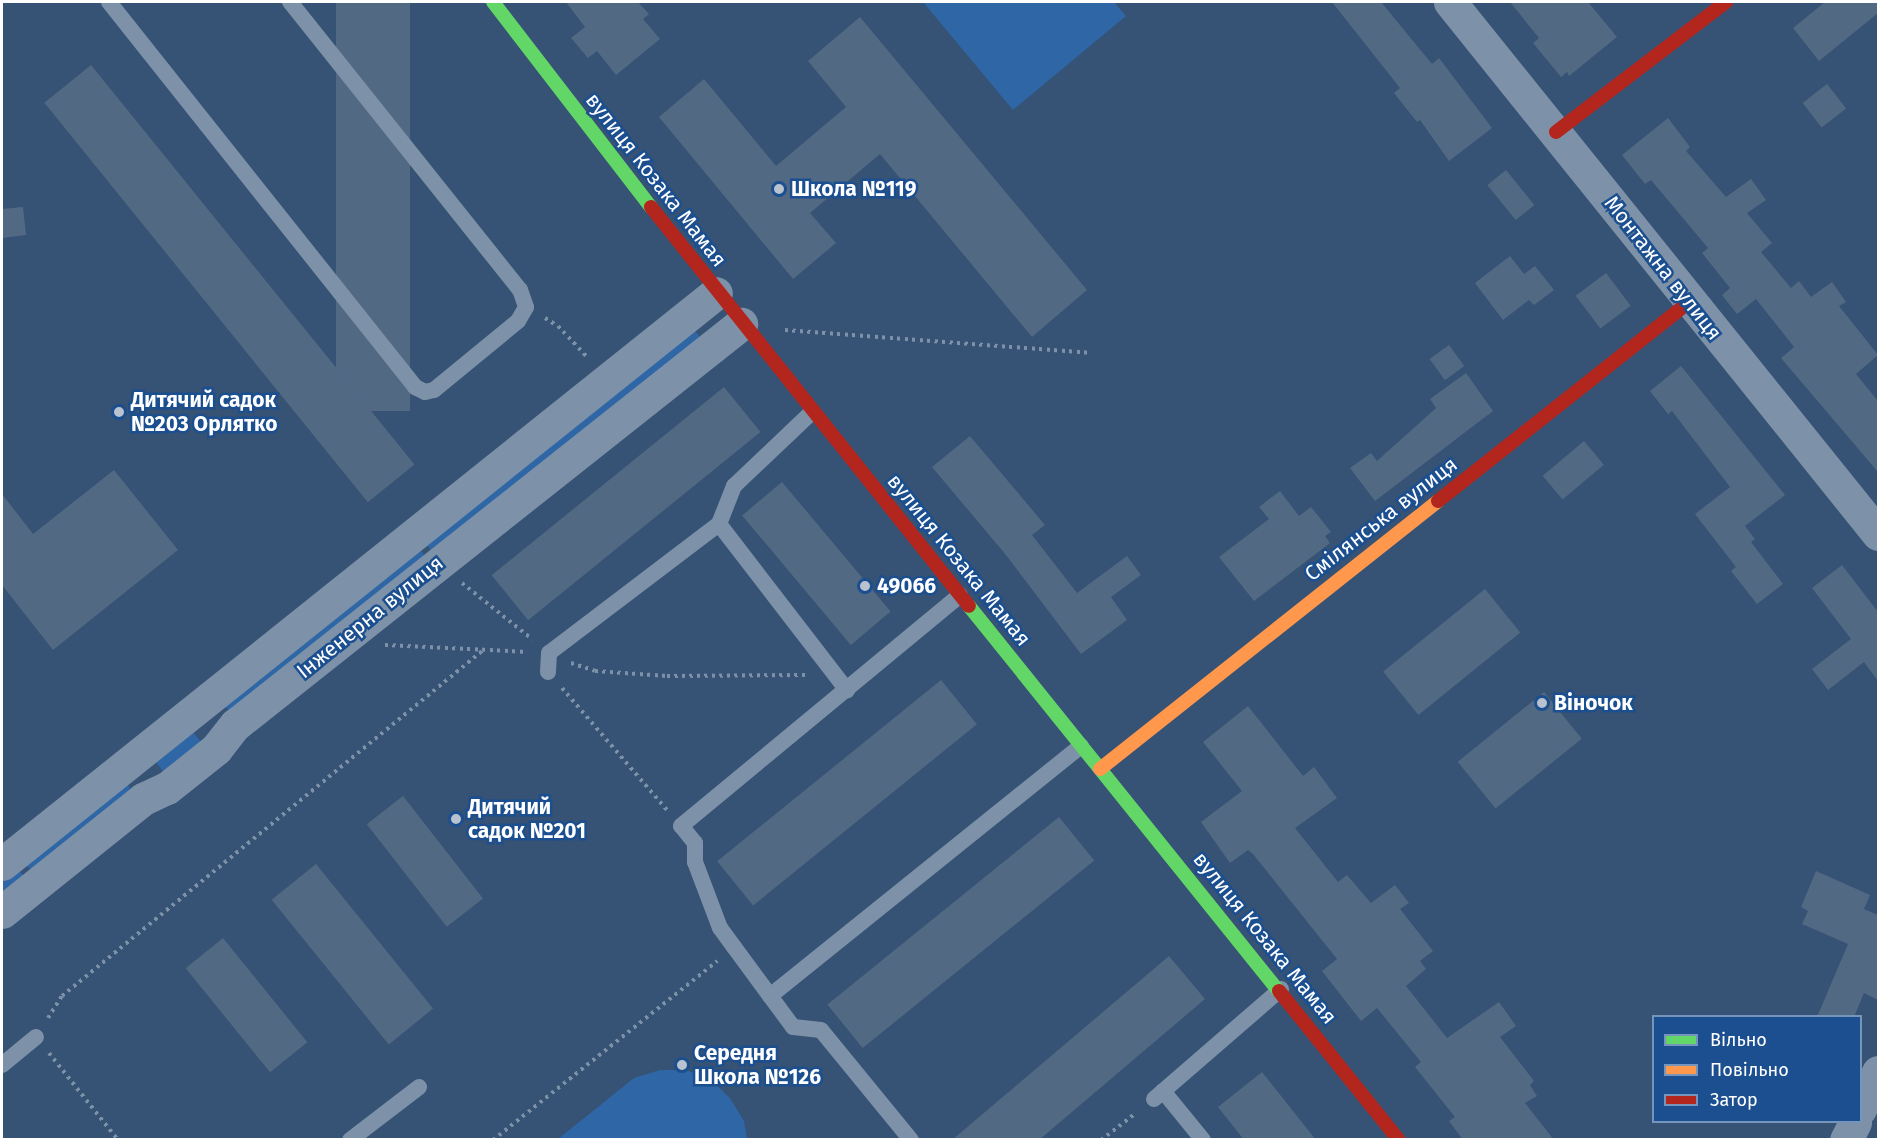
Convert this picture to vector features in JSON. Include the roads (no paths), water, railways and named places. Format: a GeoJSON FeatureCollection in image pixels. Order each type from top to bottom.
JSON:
{"type":"FeatureCollection","features":[{"type":"Feature","properties":{"kind":"street","name":"вулиця Козака Мамая"},"geometry":{"type":"LineString","coordinates":[[493,2],[716,293],[1081,746],[1281,989],[1399,1140]]}},
{"type":"Feature","properties":{"kind":"street","name":"Монтажна вулиця"},"geometry":{"type":"LineString","coordinates":[[1450,2],[1556,132],[1689,302],[1878,534]]}},
{"type":"Feature","properties":{"kind":"street"},"geometry":{"type":"LineString","coordinates":[[1556,132],[1726,2]]}},
{"type":"Feature","properties":{"kind":"street","name":"Інженерна вулиця"},"geometry":{"type":"LineString","coordinates":[[2,864],[606,378],[716,293]]}},
{"type":"Feature","properties":{"kind":"street","name":"Смілянська вулиця"},"geometry":{"type":"LineString","coordinates":[[1100,769],[1689,302]]}},
{"type":"Feature","properties":{"kind":"street","name":"Інженерна вулиця"},"geometry":{"type":"LineString","coordinates":[[2,912],[143,799],[167,788],[216,749],[235,725],[741,324]]}},
{"type":"Feature","properties":{"kind":"street"},"geometry":{"type":"LineString","coordinates":[[1862,1105],[1878,1072]]}},
{"type":"Feature","properties":{"kind":"street"},"geometry":{"type":"LineString","coordinates":[[1846,1140],[1854,1123]]}},
{"type":"Feature","properties":{"kind":"lane"},"geometry":{"type":"LineString","coordinates":[[109,2],[415,387],[425,392],[434,390],[518,321],[526,307],[520,290],[290,2]]}},
{"type":"Feature","properties":{"kind":"lane"},"geometry":{"type":"LineString","coordinates":[[548,672],[549,653],[719,524],[734,486],[812,412]]}},
{"type":"Feature","properties":{"kind":"lane"},"geometry":{"type":"LineString","coordinates":[[719,524],[847,690]]}},
{"type":"Feature","properties":{"kind":"lane"},"geometry":{"type":"LineString","coordinates":[[912,1140],[821,1030],[793,1027],[770,996],[720,928],[695,862],[695,843],[681,826],[960,596]]}},
{"type":"Feature","properties":{"kind":"lane"},"geometry":{"type":"LineString","coordinates":[[770,996],[1081,746]]}},
{"type":"Feature","properties":{"kind":"lane"},"geometry":{"type":"LineString","coordinates":[[1203,1140],[1159,1095],[1281,989]]}},
{"type":"Feature","properties":{"kind":"lane"},"geometry":{"type":"LineString","coordinates":[[2,1065],[36,1037]]}},
{"type":"Feature","properties":{"kind":"lane"},"geometry":{"type":"LineString","coordinates":[[350,1140],[419,1087]]}},
{"type":"Feature","properties":{"kind":"place","name":"Школа №119"},"geometry":{"type":"Point","coordinates":[779,189]}},
{"type":"Feature","properties":{"kind":"place","name":"Дитячий садок №203 Орлятко"},"geometry":{"type":"Point","coordinates":[119,412]}},
{"type":"Feature","properties":{"kind":"place","name":"49066"},"geometry":{"type":"Point","coordinates":[865,586]}},
{"type":"Feature","properties":{"kind":"place","name":"Віночок"},"geometry":{"type":"Point","coordinates":[1542,703]}},
{"type":"Feature","properties":{"kind":"place","name":"Дитячий садок №201"},"geometry":{"type":"Point","coordinates":[456,819]}},
{"type":"Feature","properties":{"kind":"place","name":"Середня Школа №126"},"geometry":{"type":"Point","coordinates":[682,1065]}}]}
